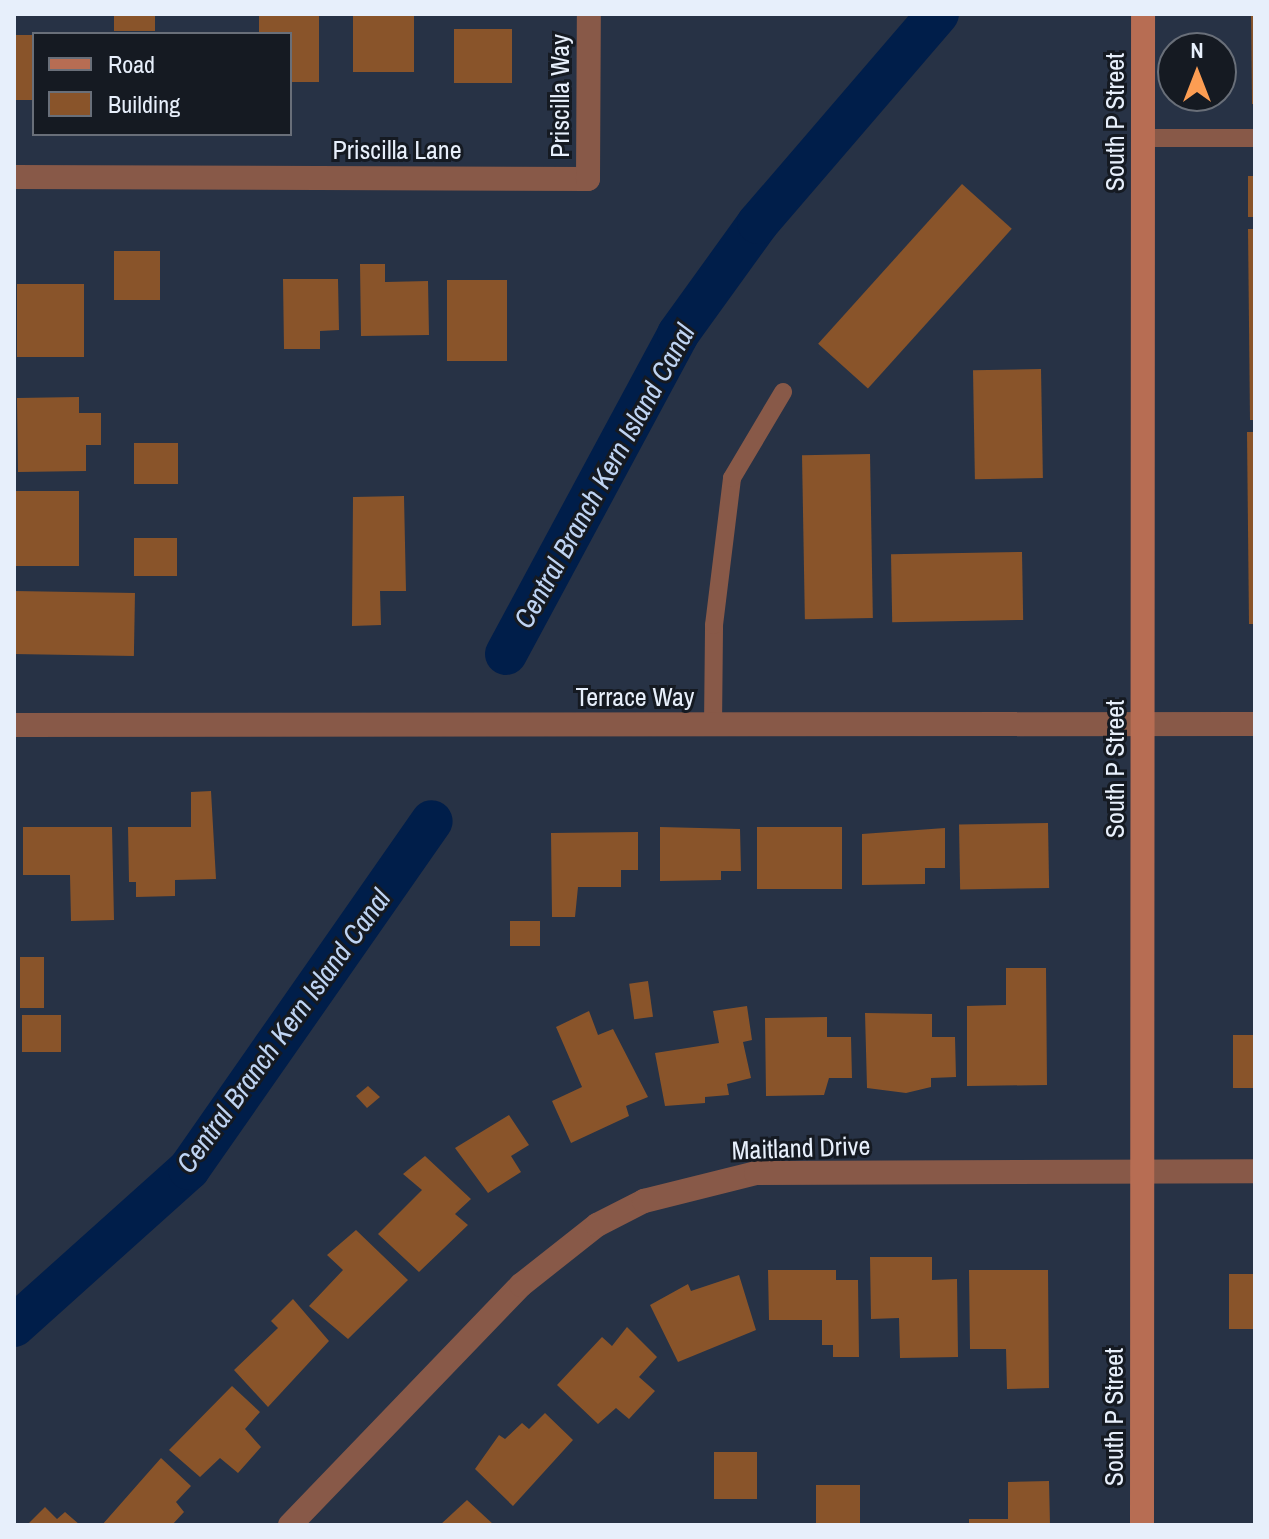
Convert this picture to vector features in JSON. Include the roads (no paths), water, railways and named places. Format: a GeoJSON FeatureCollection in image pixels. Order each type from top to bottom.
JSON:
{"type":"FeatureCollection","features":[{"type":"Feature","properties":{"kind":"street","name":"Priscilla Way"},"geometry":{"type":"LineString","coordinates":[[588,179],[589,14]]}},
{"type":"Feature","properties":{"kind":"street","name":"South P Street"},"geometry":{"type":"LineString","coordinates":[[1142,1525],[1143,14]]}},
{"type":"Feature","properties":{"kind":"street","name":"Priscilla Lane"},"geometry":{"type":"LineString","coordinates":[[14,177],[588,179]]}},
{"type":"Feature","properties":{"kind":"street","name":"Terrace Way"},"geometry":{"type":"LineString","coordinates":[[14,725],[1255,724]]}},
{"type":"Feature","properties":{"kind":"street","name":"Maitland Drive"},"geometry":{"type":"LineString","coordinates":[[290,1525],[521,1285],[597,1225],[644,1201],[756,1173],[1255,1171]]}},
{"type":"Feature","properties":{"kind":"lane"},"geometry":{"type":"LineString","coordinates":[[1143,138],[1255,138]]}},
{"type":"Feature","properties":{"kind":"lane"},"geometry":{"type":"LineString","coordinates":[[713,725],[714,625],[732,478],[783,392]]}},
{"type":"Feature","properties":{"kind":"waterway","name":"Central Branch Kern Island Canal"},"geometry":{"type":"LineString","coordinates":[[506,654],[678,334],[758,223],[938,14]]}},
{"type":"Feature","properties":{"kind":"waterway","name":"Central Branch Kern Island Canal"},"geometry":{"type":"LineString","coordinates":[[14,1326],[189,1169],[432,821]]}}]}
